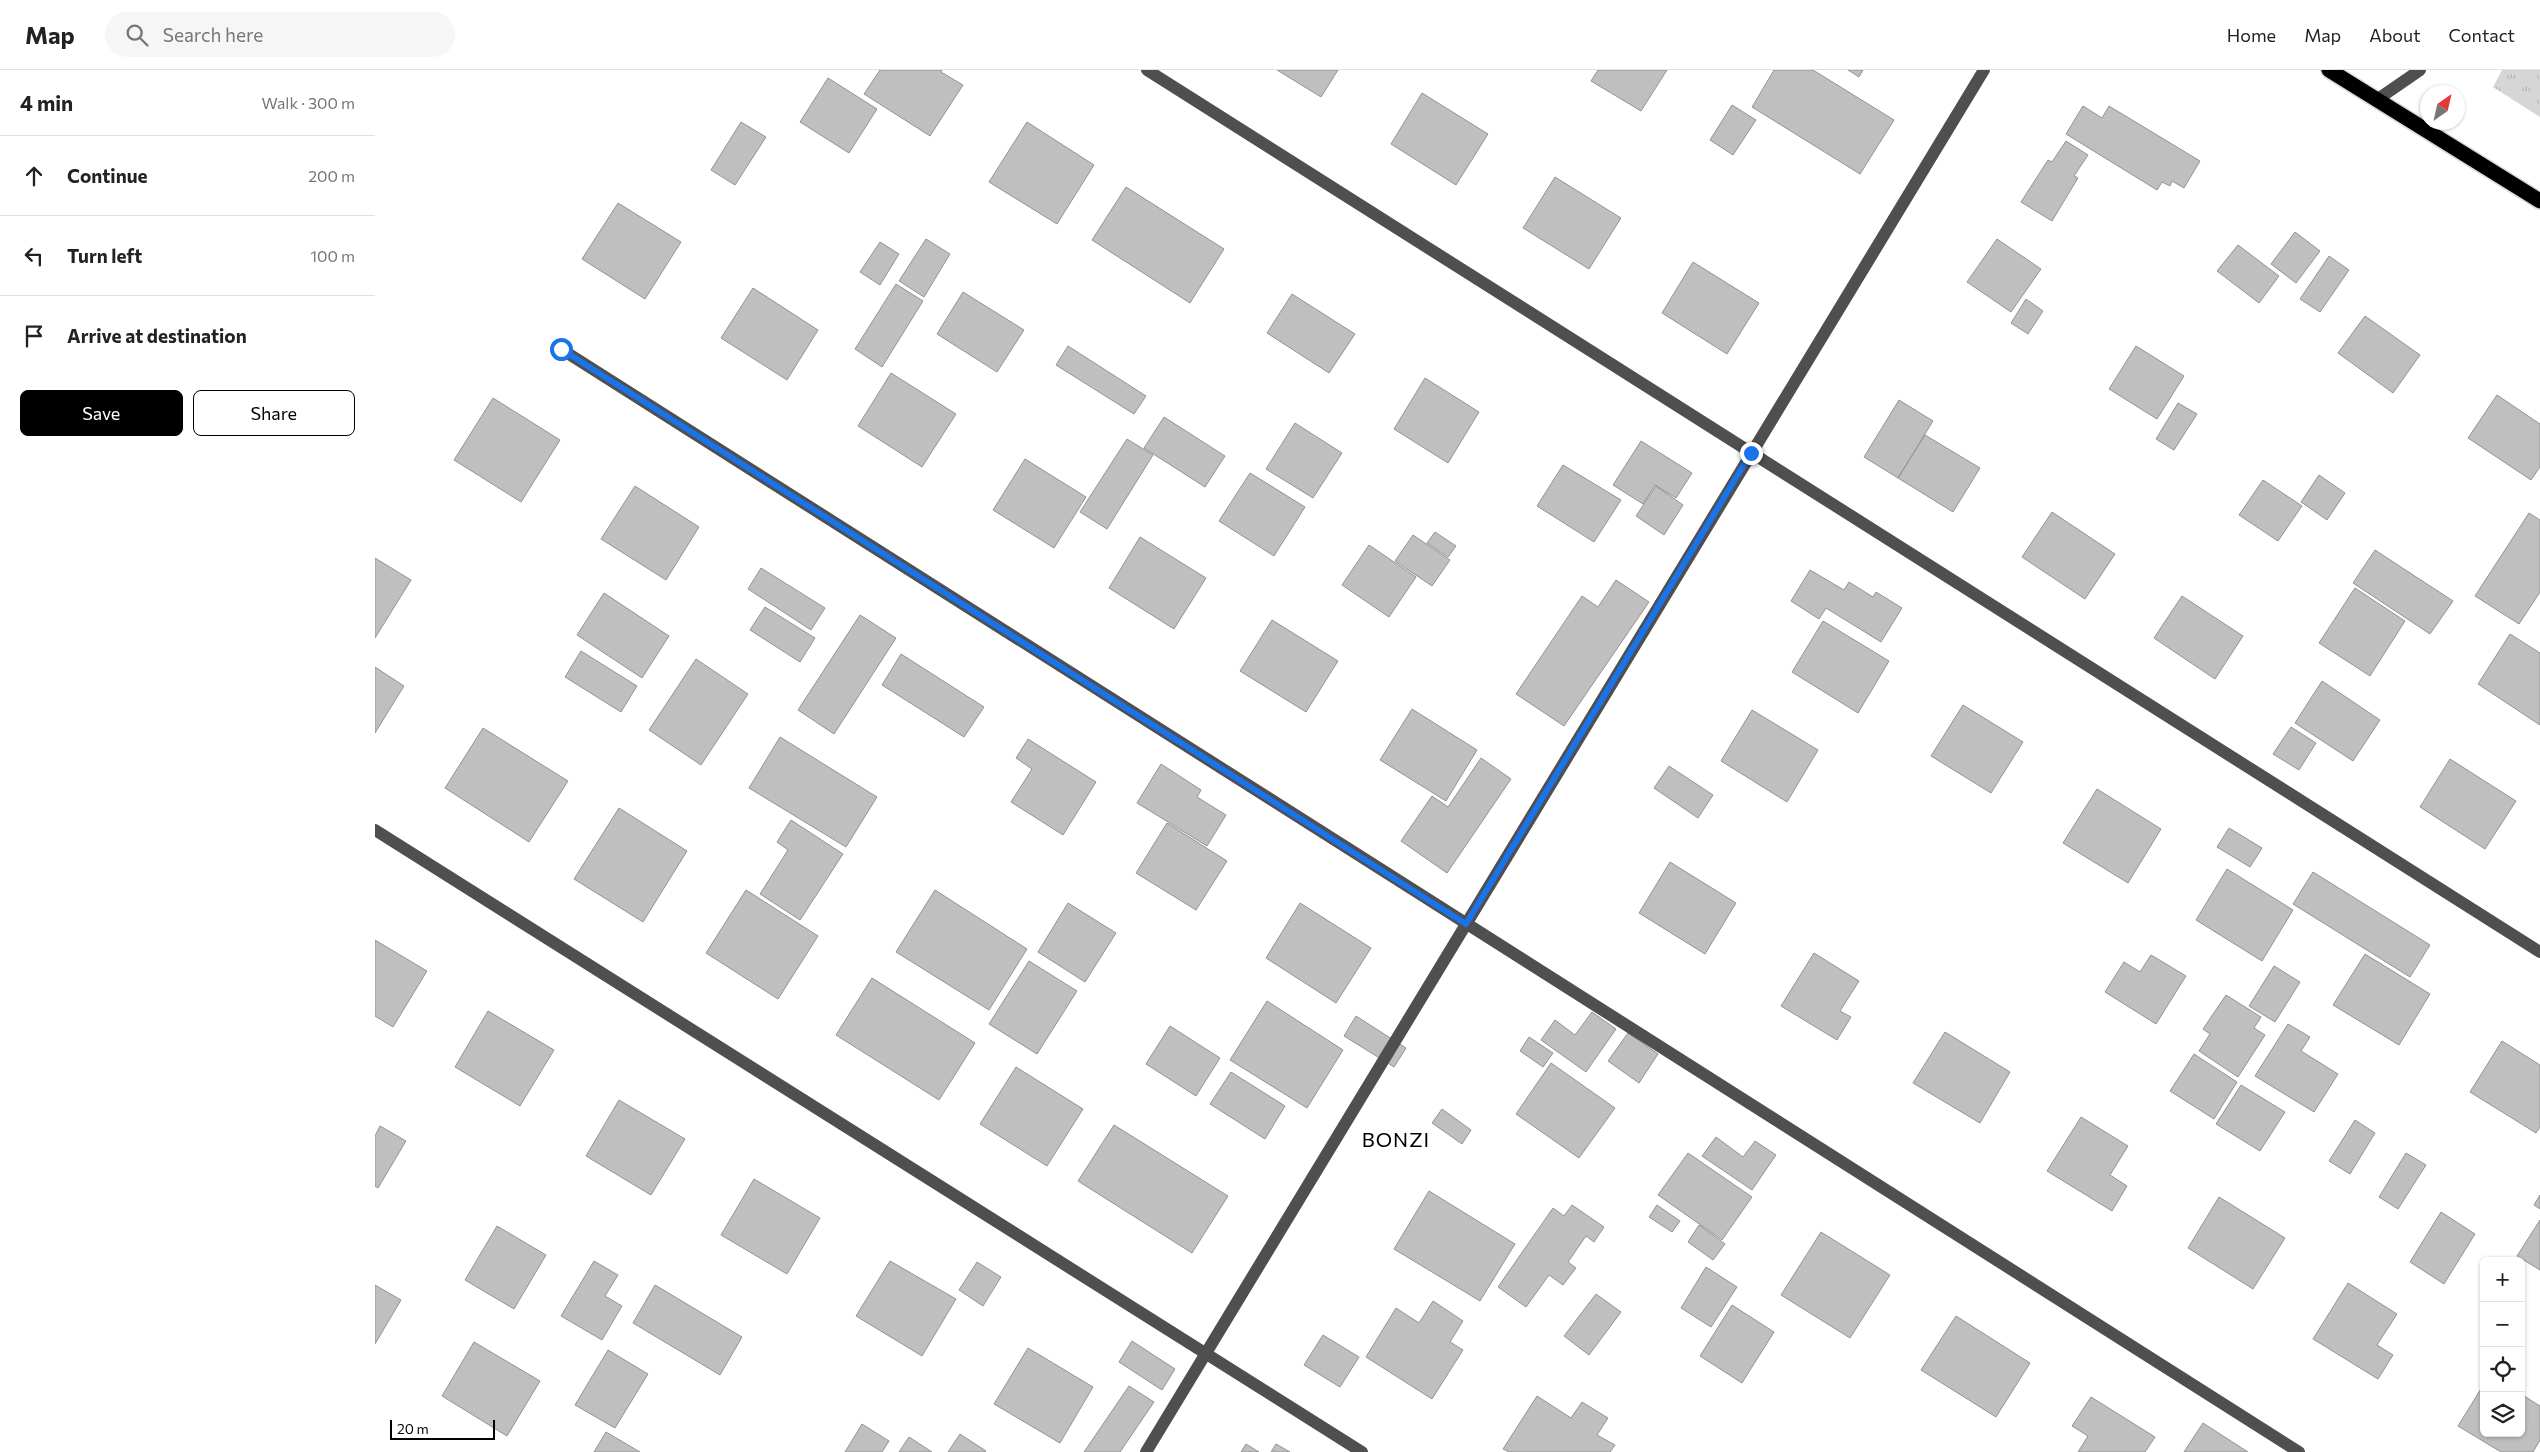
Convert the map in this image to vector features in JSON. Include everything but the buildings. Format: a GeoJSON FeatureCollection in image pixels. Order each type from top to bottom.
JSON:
{"type":"FeatureCollection","features":[{"type":"Feature","properties":{"kind":"highway"},"geometry":{"type":"LineString","coordinates":[[2329,70],[2540,201]]}},
{"type":"Feature","properties":{"kind":"street"},"geometry":{"type":"LineString","coordinates":[[1147,70],[2540,952]]}},
{"type":"Feature","properties":{"kind":"street"},"geometry":{"type":"LineString","coordinates":[[1146,1452],[1984,70]]}},
{"type":"Feature","properties":{"kind":"street"},"geometry":{"type":"LineString","coordinates":[[2378,99],[2420,70]]}},
{"type":"Feature","properties":{"kind":"street"},"geometry":{"type":"LineString","coordinates":[[561,349],[2299,1452]]}},
{"type":"Feature","properties":{"kind":"street"},"geometry":{"type":"LineString","coordinates":[[375,830],[1362,1452]]}},
{"type":"Feature","properties":{"kind":"green space"},"geometry":{"type":"Polygon","coordinates":[[[2502,70],[2540,70],[2540,117],[2493,87],[2502,70]]]}},
{"type":"Feature","properties":{"kind":"district","name":"BONZI"},"geometry":{"type":"Point","coordinates":[1396,1139]}},
{"type":"Feature","properties":{"kind":"route"},"geometry":{"type":"LineString","coordinates":[[561,349],[1466,924],[1751,453]]}}]}
